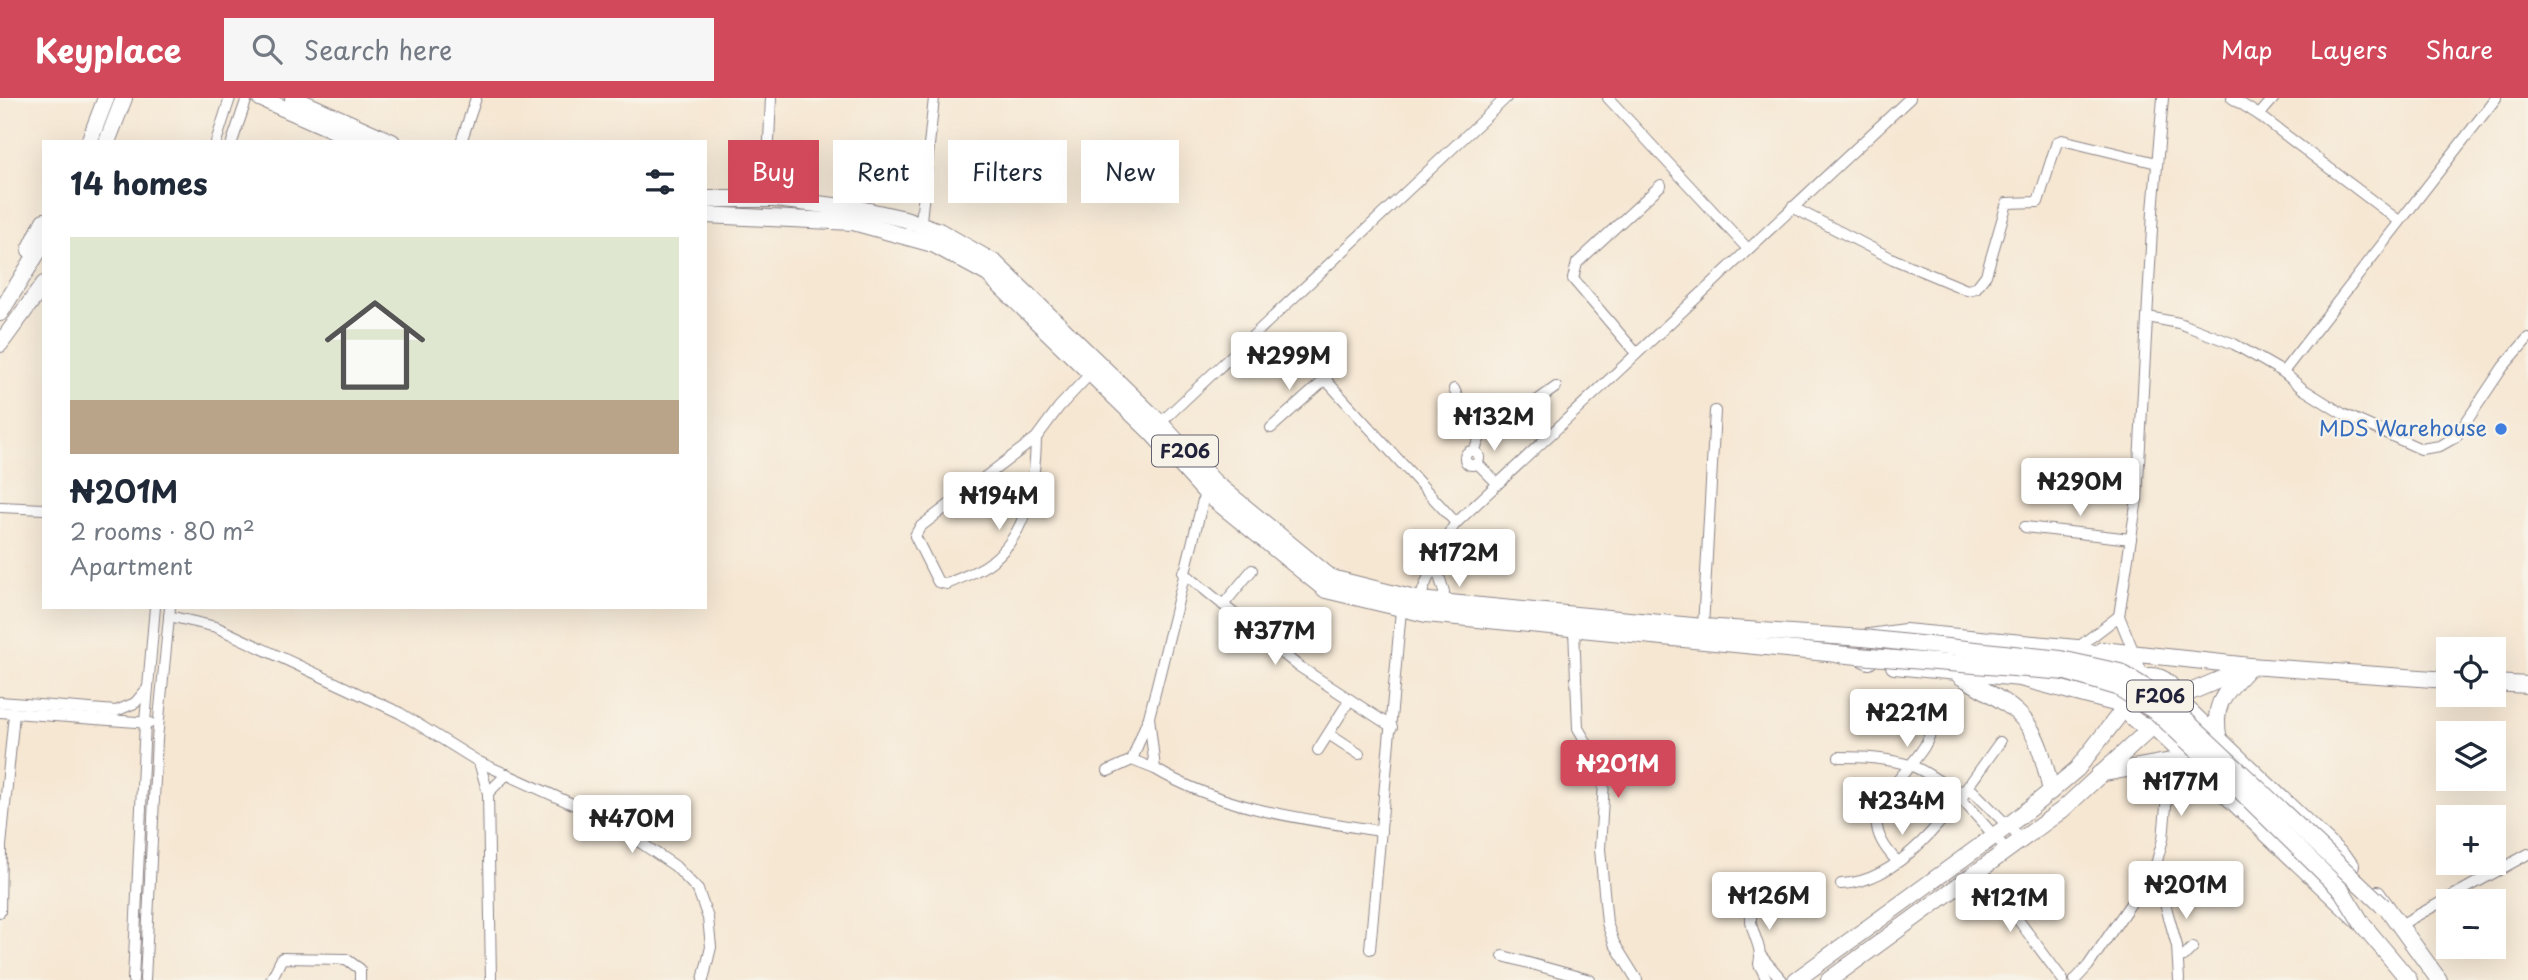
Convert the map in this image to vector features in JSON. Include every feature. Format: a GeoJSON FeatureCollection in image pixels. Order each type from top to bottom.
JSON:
{"type":"FeatureCollection","features":[{"type":"Feature","properties":{"kind":"main road"},"geometry":{"type":"LineString","coordinates":[[80,140],[95,98]]}},
{"type":"Feature","properties":{"kind":"main road"},"geometry":{"type":"LineString","coordinates":[[90,140],[106,98]]}},
{"type":"Feature","properties":{"kind":"main road"},"geometry":{"type":"LineString","coordinates":[[108,140],[124,98]]}},
{"type":"Feature","properties":{"kind":"main road"},"geometry":{"type":"LineString","coordinates":[[118,140],[134,98]]}},
{"type":"Feature","properties":{"kind":"main road"},"geometry":{"type":"LineString","coordinates":[[260,98],[337,137]]}},
{"type":"Feature","properties":{"kind":"main road"},"geometry":{"type":"LineString","coordinates":[[293,98],[388,140]]}},
{"type":"Feature","properties":{"kind":"main road","name":"F206"},"geometry":{"type":"LineString","coordinates":[[707,199],[728,199]]}},
{"type":"Feature","properties":{"kind":"main road","name":"F206"},"geometry":{"type":"LineString","coordinates":[[809,203],[860,209],[995,263],[1156,428],[1205,492],[1325,590],[1401,610],[1419,606]]}},
{"type":"Feature","properties":{"kind":"main road","name":"F206"},"geometry":{"type":"LineString","coordinates":[[707,215],[853,222],[919,232],[933,244],[988,274],[1091,373],[1214,482],[1331,578],[1419,606],[1574,629],[1858,656],[2066,672],[2117,687],[2156,712],[2231,782],[2342,891],[2363,925]]}},
{"type":"Feature","properties":{"kind":"main road"},"geometry":{"type":"LineString","coordinates":[[14,295],[15,281],[42,225]]}},
{"type":"Feature","properties":{"kind":"main road"},"geometry":{"type":"LineString","coordinates":[[0,313],[14,295],[42,246]]}},
{"type":"Feature","properties":{"kind":"main road"},"geometry":{"type":"LineString","coordinates":[[32,299],[42,280]]}},
{"type":"Feature","properties":{"kind":"main road"},"geometry":{"type":"LineString","coordinates":[[0,344],[42,286]]}},
{"type":"Feature","properties":{"kind":"main road","name":"F206"},"geometry":{"type":"LineString","coordinates":[[1443,609],[1863,638],[2062,659],[2120,672],[2160,696],[2383,906]]}},
{"type":"Feature","properties":{"kind":"main road"},"geometry":{"type":"LineString","coordinates":[[1863,638],[1905,632],[2083,648],[2143,677],[2165,680],[2176,698],[2204,727],[2373,887],[2383,906],[2439,980]]}},
{"type":"Feature","properties":{"kind":"main road","name":"F206"},"geometry":{"type":"LineString","coordinates":[[2083,648],[2250,666],[2436,679]]}},
{"type":"Feature","properties":{"kind":"main road"},"geometry":{"type":"LineString","coordinates":[[1858,656],[1874,664],[2020,678],[2126,706],[2135,721],[2153,726],[2179,757],[2363,925],[2409,980]]}},
{"type":"Feature","properties":{"kind":"main road"},"geometry":{"type":"LineString","coordinates":[[1796,980],[2009,825],[2077,769],[2126,706],[2127,691],[2161,656]]}},
{"type":"Feature","properties":{"kind":"main road"},"geometry":{"type":"LineString","coordinates":[[2219,740],[2215,722],[2217,708],[2250,666]]}},
{"type":"Feature","properties":{"kind":"main road"},"geometry":{"type":"LineString","coordinates":[[1829,980],[2062,810],[2153,726],[2170,717],[2176,698],[2250,666]]}},
{"type":"Feature","properties":{"kind":"main road"},"geometry":{"type":"LineString","coordinates":[[1954,673],[2006,703],[2022,716],[2041,747],[2051,791]]}},
{"type":"Feature","properties":{"kind":"main road"},"geometry":{"type":"LineString","coordinates":[[2506,684],[2528,685]]}},
{"type":"Feature","properties":{"kind":"main road"},"geometry":{"type":"LineString","coordinates":[[2179,757],[2189,732],[2204,727]]}},
{"type":"Feature","properties":{"kind":"main road"},"geometry":{"type":"LineString","coordinates":[[2099,774],[2179,757]]}},
{"type":"Feature","properties":{"kind":"street"},"geometry":{"type":"LineString","coordinates":[[217,140],[230,98]]}},
{"type":"Feature","properties":{"kind":"street"},"geometry":{"type":"LineString","coordinates":[[233,140],[247,98]]}},
{"type":"Feature","properties":{"kind":"street"},"geometry":{"type":"LineString","coordinates":[[462,140],[476,98]]}},
{"type":"Feature","properties":{"kind":"street"},"geometry":{"type":"LineString","coordinates":[[769,140],[771,98]]}},
{"type":"Feature","properties":{"kind":"street"},"geometry":{"type":"LineString","coordinates":[[919,232],[934,98]]}},
{"type":"Feature","properties":{"kind":"street"},"geometry":{"type":"LineString","coordinates":[[1156,428],[1506,98]]}},
{"type":"Feature","properties":{"kind":"street"},"geometry":{"type":"LineString","coordinates":[[1608,98],[1747,248]]}},
{"type":"Feature","properties":{"kind":"street"},"geometry":{"type":"LineString","coordinates":[[1419,606],[1446,538],[1456,523],[1910,98]]}},
{"type":"Feature","properties":{"kind":"street"},"geometry":{"type":"LineString","coordinates":[[2143,677],[2119,615],[2132,539],[2143,426],[2163,98]]}},
{"type":"Feature","properties":{"kind":"street"},"geometry":{"type":"LineString","coordinates":[[2232,98],[2259,115],[2399,221]]}},
{"type":"Feature","properties":{"kind":"street"},"geometry":{"type":"LineString","coordinates":[[2259,115],[2274,98]]}},
{"type":"Feature","properties":{"kind":"street"},"geometry":{"type":"LineString","coordinates":[[2284,372],[2496,98]]}},
{"type":"Feature","properties":{"kind":"street"},"geometry":{"type":"LineString","coordinates":[[1792,207],[1893,259],[1967,290],[1976,288],[1986,275],[2007,203],[2038,202],[2057,142],[2062,140],[2157,163]]}},
{"type":"Feature","properties":{"kind":"street"},"geometry":{"type":"LineString","coordinates":[[1636,353],[1573,279],[1573,274],[1577,263],[1661,185]]}},
{"type":"Feature","properties":{"kind":"street"},"geometry":{"type":"LineString","coordinates":[[2148,317],[2206,331],[2284,372],[2303,389],[2343,415],[2421,449],[2440,446],[2456,437],[2503,367],[2528,338]]}},
{"type":"Feature","properties":{"kind":"street"},"geometry":{"type":"LineString","coordinates":[[1294,345],[1327,378],[1456,523]]}},
{"type":"Feature","properties":{"kind":"street"},"geometry":{"type":"LineString","coordinates":[[1036,438],[1035,486],[1012,542],[990,564],[947,584],[938,582],[915,536],[916,532],[1036,438],[1059,407],[1091,373]]}},
{"type":"Feature","properties":{"kind":"street"},"geometry":{"type":"LineString","coordinates":[[1271,428],[1327,378]]}},
{"type":"Feature","properties":{"kind":"street"},"geometry":{"type":"LineString","coordinates":[[1497,483],[1477,463],[1478,456],[1474,451],[1482,433],[1514,417],[1556,387]]}},
{"type":"Feature","properties":{"kind":"street"},"geometry":{"type":"LineString","coordinates":[[1454,389],[1465,414],[1482,433]]}},
{"type":"Feature","properties":{"kind":"street"},"geometry":{"type":"LineString","coordinates":[[1444,411],[1465,414]]}},
{"type":"Feature","properties":{"kind":"street"},"geometry":{"type":"LineString","coordinates":[[1703,627],[1715,411]]}},
{"type":"Feature","properties":{"kind":"street"},"geometry":{"type":"LineString","coordinates":[[1108,771],[1132,760],[1149,718],[1183,572],[1205,492]]}},
{"type":"Feature","properties":{"kind":"street"},"geometry":{"type":"LineString","coordinates":[[0,507],[42,509]]}},
{"type":"Feature","properties":{"kind":"street"},"geometry":{"type":"LineString","coordinates":[[2025,527],[2132,539]]}},
{"type":"Feature","properties":{"kind":"street"},"geometry":{"type":"LineString","coordinates":[[1436,566],[1443,609]]}},
{"type":"Feature","properties":{"kind":"street"},"geometry":{"type":"LineString","coordinates":[[1223,605],[1252,570]]}},
{"type":"Feature","properties":{"kind":"street"},"geometry":{"type":"LineString","coordinates":[[1183,572],[1297,665],[1392,727]]}},
{"type":"Feature","properties":{"kind":"street"},"geometry":{"type":"LineString","coordinates":[[133,980],[145,722],[155,609]]}},
{"type":"Feature","properties":{"kind":"street"},"geometry":{"type":"LineString","coordinates":[[1370,949],[1401,610]]}},
{"type":"Feature","properties":{"kind":"street"},"geometry":{"type":"LineString","coordinates":[[145,980],[158,724],[169,611],[216,627],[389,708],[479,762],[599,816],[675,866],[698,890],[708,918],[711,947],[703,980]]}},
{"type":"Feature","properties":{"kind":"street"},"geometry":{"type":"LineString","coordinates":[[2083,648],[2119,615]]}},
{"type":"Feature","properties":{"kind":"street"},"geometry":{"type":"LineString","coordinates":[[1574,629],[1578,728],[1598,761],[1604,781],[1600,849],[1607,923],[1614,943],[1637,980]]}},
{"type":"Feature","properties":{"kind":"street"},"geometry":{"type":"LineString","coordinates":[[0,702],[116,711],[135,704],[147,688]]}},
{"type":"Feature","properties":{"kind":"street"},"geometry":{"type":"LineString","coordinates":[[1897,862],[1884,849],[1877,832],[1875,815],[1885,796],[1911,766],[1933,728],[1942,695]]}},
{"type":"Feature","properties":{"kind":"street"},"geometry":{"type":"LineString","coordinates":[[1318,750],[1330,735],[1349,701]]}},
{"type":"Feature","properties":{"kind":"street"},"geometry":{"type":"LineString","coordinates":[[0,712],[158,724]]}},
{"type":"Feature","properties":{"kind":"street"},"geometry":{"type":"LineString","coordinates":[[0,912],[1,846],[14,713]]}},
{"type":"Feature","properties":{"kind":"street"},"geometry":{"type":"LineString","coordinates":[[1149,718],[1155,769]]}},
{"type":"Feature","properties":{"kind":"street"},"geometry":{"type":"LineString","coordinates":[[1330,735],[1359,754]]}},
{"type":"Feature","properties":{"kind":"street"},"geometry":{"type":"LineString","coordinates":[[1841,884],[1859,883],[1875,878],[1897,862],[1943,818],[2000,742]]}},
{"type":"Feature","properties":{"kind":"street"},"geometry":{"type":"LineString","coordinates":[[1839,757],[1881,758],[1911,766],[1962,793],[1973,791],[2022,840]]}},
{"type":"Feature","properties":{"kind":"street"},"geometry":{"type":"LineString","coordinates":[[2076,980],[2095,957],[2155,868],[2179,757]]}},
{"type":"Feature","properties":{"kind":"street"},"geometry":{"type":"LineString","coordinates":[[1132,760],[1155,769],[1189,789],[1227,802],[1302,819],[1381,831]]}},
{"type":"Feature","properties":{"kind":"street"},"geometry":{"type":"LineString","coordinates":[[479,762],[488,793],[491,980]]}},
{"type":"Feature","properties":{"kind":"street"},"geometry":{"type":"LineString","coordinates":[[488,793],[506,774]]}},
{"type":"Feature","properties":{"kind":"street"},"geometry":{"type":"LineString","coordinates":[[1962,793],[1964,802],[2007,850]]}},
{"type":"Feature","properties":{"kind":"street"},"geometry":{"type":"LineString","coordinates":[[2400,925],[2528,854]]}},
{"type":"Feature","properties":{"kind":"street"},"geometry":{"type":"LineString","coordinates":[[2155,868],[2178,951],[2179,980]]}},
{"type":"Feature","properties":{"kind":"street"},"geometry":{"type":"LineString","coordinates":[[1981,870],[2063,980]]}},
{"type":"Feature","properties":{"kind":"street"},"geometry":{"type":"LineString","coordinates":[[1755,905],[1751,927],[1761,956],[1782,980]]}},
{"type":"Feature","properties":{"kind":"street"},"geometry":{"type":"LineString","coordinates":[[1503,956],[1590,980]]}},
{"type":"Feature","properties":{"kind":"street"},"geometry":{"type":"LineString","coordinates":[[1761,956],[1759,964],[1767,980]]}},
{"type":"Feature","properties":{"kind":"street"},"geometry":{"type":"LineString","coordinates":[[271,980],[282,958],[346,959],[360,970],[360,980]]}},
{"type":"Feature","properties":{"kind":"place","name":"MDS Warehouse"},"geometry":{"type":"Point","coordinates":[2501,429]}}]}
